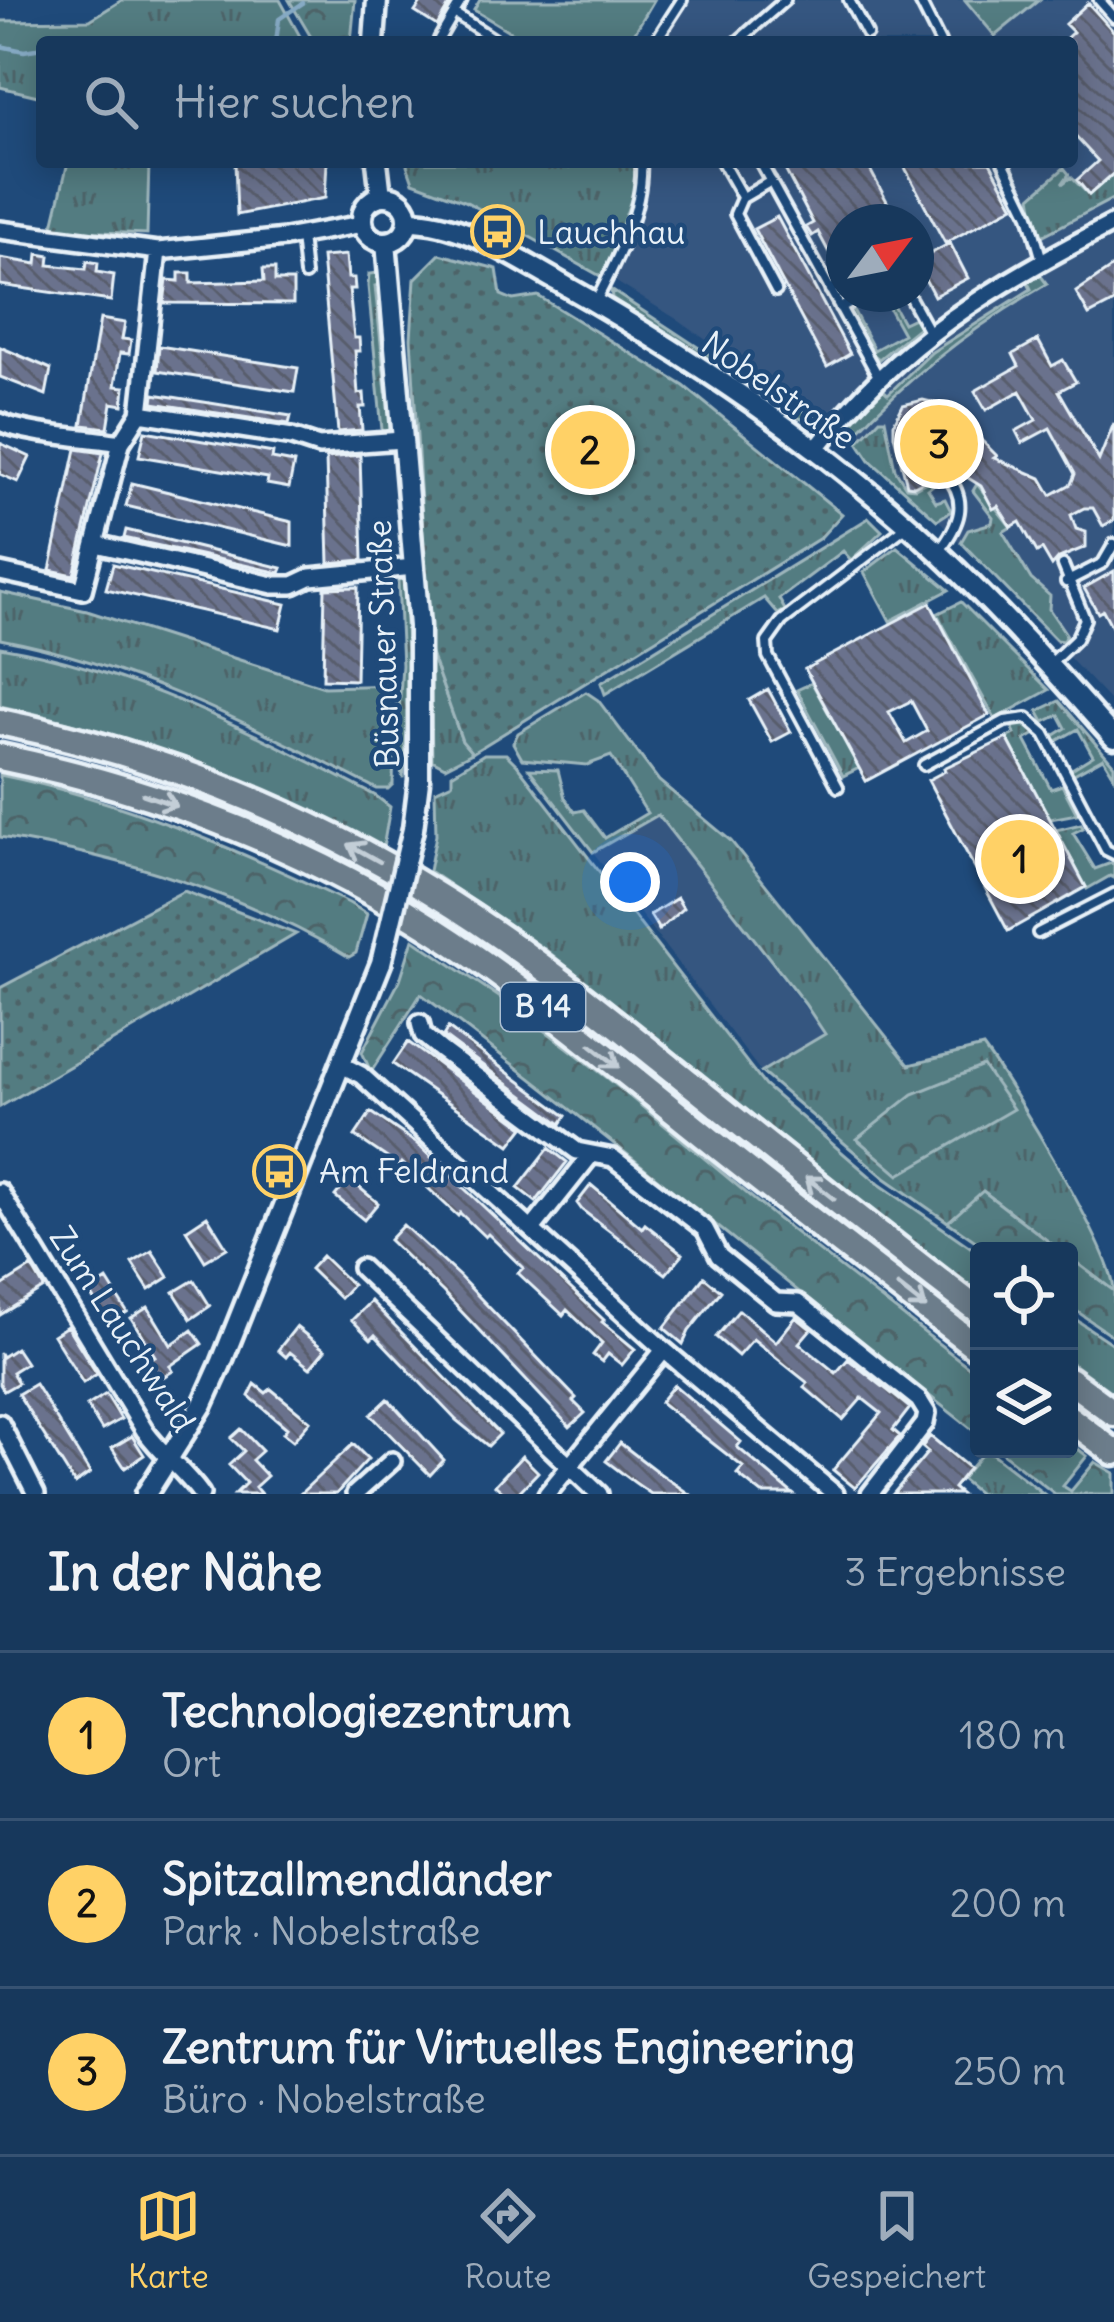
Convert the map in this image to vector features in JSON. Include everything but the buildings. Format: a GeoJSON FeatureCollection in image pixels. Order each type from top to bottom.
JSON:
{"type":"FeatureCollection","features":[{"type":"Feature","properties":{"kind":"highway","name":"B 14"},"geometry":{"type":"LineString","coordinates":[[0,722],[108,749],[217,786],[335,837],[430,890],[542,968],[970,1304]]}},
{"type":"Feature","properties":{"kind":"highway","name":"B 14"},"geometry":{"type":"LineString","coordinates":[[0,757],[106,783],[215,820],[320,866],[424,924],[536,1002],[970,1342]]}},
{"type":"Feature","properties":{"kind":"highway"},"geometry":{"type":"LineString","coordinates":[[1078,1387],[1114,1413]]}},
{"type":"Feature","properties":{"kind":"highway"},"geometry":{"type":"LineString","coordinates":[[1078,1425],[1114,1452]]}},
{"type":"Feature","properties":{"kind":"street"},"geometry":{"type":"LineString","coordinates":[[374,36],[377,0]]}},
{"type":"Feature","properties":{"kind":"street"},"geometry":{"type":"LineString","coordinates":[[378,168],[381,196]]}},
{"type":"Feature","properties":{"kind":"street"},"geometry":{"type":"LineString","coordinates":[[381,196],[401,202],[409,221],[404,233],[386,242],[371,238],[362,224],[364,209],[381,196]]}},
{"type":"Feature","properties":{"kind":"street","name":"Nobelstraße"},"geometry":{"type":"LineString","coordinates":[[409,221],[432,222],[478,238],[596,303],[816,449],[938,552],[1114,738]]}},
{"type":"Feature","properties":{"kind":"street"},"geometry":{"type":"LineString","coordinates":[[816,449],[878,377],[929,332],[966,305],[1114,223]]}},
{"type":"Feature","properties":{"kind":"street"},"geometry":{"type":"LineString","coordinates":[[0,230],[158,250],[301,236],[362,224]]}},
{"type":"Feature","properties":{"kind":"street","name":"Büsnauer Straße"},"geometry":{"type":"LineString","coordinates":[[146,1494],[171,1458],[221,1364],[342,1065],[381,963],[413,829],[420,732],[414,567],[386,242]]}},
{"type":"Feature","properties":{"kind":"street"},"geometry":{"type":"LineString","coordinates":[[0,572],[83,590],[121,443],[140,412],[158,250]]}},
{"type":"Feature","properties":{"kind":"street"},"geometry":{"type":"LineString","coordinates":[[140,412],[292,437],[319,446],[402,440]]}},
{"type":"Feature","properties":{"kind":"street"},"geometry":{"type":"LineString","coordinates":[[0,422],[21,432],[44,430],[121,443]]}},
{"type":"Feature","properties":{"kind":"street"},"geometry":{"type":"LineString","coordinates":[[97,544],[273,585],[414,567]]}},
{"type":"Feature","properties":{"kind":"street"},"geometry":{"type":"LineString","coordinates":[[419,1023],[423,1035],[441,1050],[578,1151],[613,1158],[705,1229],[719,1256],[776,1302],[798,1303],[919,1400],[927,1414],[925,1424],[870,1494]]}},
{"type":"Feature","properties":{"kind":"street"},"geometry":{"type":"LineString","coordinates":[[342,1065],[361,1075],[664,1350],[835,1494]]}},
{"type":"Feature","properties":{"kind":"street"},"geometry":{"type":"LineString","coordinates":[[532,1229],[590,1156]]}},
{"type":"Feature","properties":{"kind":"street","name":"Zum Lauchwald"},"geometry":{"type":"LineString","coordinates":[[0,1192],[145,1431],[201,1494]]}},
{"type":"Feature","properties":{"kind":"street"},"geometry":{"type":"LineString","coordinates":[[361,1268],[598,1494]]}},
{"type":"Feature","properties":{"kind":"street"},"geometry":{"type":"LineString","coordinates":[[547,1494],[664,1350]]}},
{"type":"Feature","properties":{"kind":"street"},"geometry":{"type":"LineString","coordinates":[[0,1423],[36,1494]]}},
{"type":"Feature","properties":{"kind":"street"},"geometry":{"type":"LineString","coordinates":[[356,1494],[392,1461]]}},
{"type":"Feature","properties":{"kind":"lane"},"geometry":{"type":"LineString","coordinates":[[441,36],[462,0]]}},
{"type":"Feature","properties":{"kind":"lane"},"geometry":{"type":"LineString","coordinates":[[659,36],[682,0]]}},
{"type":"Feature","properties":{"kind":"lane"},"geometry":{"type":"LineString","coordinates":[[744,36],[785,0]]}},
{"type":"Feature","properties":{"kind":"lane"},"geometry":{"type":"LineString","coordinates":[[849,0],[867,34]]}},
{"type":"Feature","properties":{"kind":"lane"},"geometry":{"type":"LineString","coordinates":[[919,0],[937,36]]}},
{"type":"Feature","properties":{"kind":"lane"},"geometry":{"type":"LineString","coordinates":[[1100,0],[1114,17]]}},
{"type":"Feature","properties":{"kind":"lane"},"geometry":{"type":"LineString","coordinates":[[454,13],[488,36]]}},
{"type":"Feature","properties":{"kind":"lane"},"geometry":{"type":"LineString","coordinates":[[596,303],[638,200],[641,168]]}},
{"type":"Feature","properties":{"kind":"lane"},"geometry":{"type":"LineString","coordinates":[[725,168],[742,197]]}},
{"type":"Feature","properties":{"kind":"lane"},"geometry":{"type":"LineString","coordinates":[[764,168],[826,282]]}},
{"type":"Feature","properties":{"kind":"lane"},"geometry":{"type":"LineString","coordinates":[[1006,168],[1029,215],[1042,261]]}},
{"type":"Feature","properties":{"kind":"lane"},"geometry":{"type":"LineString","coordinates":[[772,181],[742,197],[735,214],[776,291]]}},
{"type":"Feature","properties":{"kind":"lane"},"geometry":{"type":"LineString","coordinates":[[301,236],[305,275]]}},
{"type":"Feature","properties":{"kind":"lane"},"geometry":{"type":"LineString","coordinates":[[842,312],[878,377]]}},
{"type":"Feature","properties":{"kind":"lane"},"geometry":{"type":"LineString","coordinates":[[918,312],[929,332]]}},
{"type":"Feature","properties":{"kind":"lane"},"geometry":{"type":"LineString","coordinates":[[938,552],[960,518],[961,500],[945,473]]}},
{"type":"Feature","properties":{"kind":"lane"},"geometry":{"type":"LineString","coordinates":[[838,787],[768,656],[766,642],[782,621],[907,526]]}},
{"type":"Feature","properties":{"kind":"lane"},"geometry":{"type":"LineString","coordinates":[[1068,581],[1103,563],[1114,544]]}},
{"type":"Feature","properties":{"kind":"lane"},"geometry":{"type":"LineString","coordinates":[[1049,665],[1076,639],[1085,619],[1063,565]]}},
{"type":"Feature","properties":{"kind":"lane"},"geometry":{"type":"LineString","coordinates":[[924,765],[1005,721],[1028,718],[1045,734],[1106,850],[1114,854]]}},
{"type":"Feature","properties":{"kind":"lane"},"geometry":{"type":"LineString","coordinates":[[1038,933],[1114,894]]}},
{"type":"Feature","properties":{"kind":"shaded area"},"geometry":{"type":"Polygon","coordinates":[[[682,0],[1114,0],[1114,705],[862,439],[828,412],[787,397],[613,280],[638,200],[641,168],[1078,168],[1078,36],[659,36],[682,0]]]}},
{"type":"Feature","properties":{"kind":"shaded area"},"geometry":{"type":"Polygon","coordinates":[[[657,815],[825,1034],[761,1072],[593,852],[657,815]]]}},
{"type":"Feature","properties":{"kind":"green space"},"geometry":{"type":"Polygon","coordinates":[[[122,0],[280,0],[300,36],[36,36],[36,96],[0,87],[0,21],[90,20],[122,0]]]}},
{"type":"Feature","properties":{"kind":"green space"},"geometry":{"type":"Polygon","coordinates":[[[289,0],[355,0],[352,36],[310,36],[289,0]]]}},
{"type":"Feature","properties":{"kind":"green space"},"geometry":{"type":"Polygon","coordinates":[[[480,0],[654,0],[633,36],[517,36],[474,10],[480,0]]]}},
{"type":"Feature","properties":{"kind":"green space"},"geometry":{"type":"Polygon","coordinates":[[[965,0],[1039,0],[995,36],[965,0]]]}},
{"type":"Feature","properties":{"kind":"green space"},"geometry":{"type":"Polygon","coordinates":[[[67,168],[149,168],[147,234],[52,230],[67,168]]]}},
{"type":"Feature","properties":{"kind":"green space"},"geometry":{"type":"Polygon","coordinates":[[[408,168],[635,168],[634,191],[604,278],[465,201],[413,182],[408,168]]]}},
{"type":"Feature","properties":{"kind":"green space"},"geometry":{"type":"Polygon","coordinates":[[[1064,168],[1069,174],[1062,184],[1071,177],[1089,195],[1114,173],[1114,198],[1038,238],[1031,197],[1064,168]]]}},
{"type":"Feature","properties":{"kind":"green space"},"geometry":{"type":"Polygon","coordinates":[[[440,254],[497,269],[501,295],[513,300],[538,296],[684,386],[842,514],[820,538],[472,753],[462,741],[430,651],[411,338],[415,279],[440,254]]]}},
{"type":"Feature","properties":{"kind":"green space"},"geometry":{"type":"Polygon","coordinates":[[[378,273],[379,285],[375,286],[393,425],[386,435],[368,286],[369,274],[378,273]]]}},
{"type":"Feature","properties":{"kind":"green space"},"geometry":{"type":"Polygon","coordinates":[[[1041,276],[1047,284],[945,352],[854,435],[844,425],[879,386],[888,394],[932,352],[1031,289],[1026,279],[1041,276]]]}},
{"type":"Feature","properties":{"kind":"green space"},"geometry":{"type":"Polygon","coordinates":[[[611,290],[781,402],[825,420],[815,424],[786,413],[612,298],[611,290]]]}},
{"type":"Feature","properties":{"kind":"green space"},"geometry":{"type":"Polygon","coordinates":[[[849,312],[854,312],[874,350],[903,334],[891,312],[897,312],[903,323],[914,318],[919,327],[879,359],[870,352],[849,312]]]}},
{"type":"Feature","properties":{"kind":"green space"},"geometry":{"type":"Polygon","coordinates":[[[885,419],[895,469],[906,487],[930,480],[933,485],[928,489],[936,502],[945,499],[951,511],[937,520],[870,460],[858,442],[885,419]]]}},
{"type":"Feature","properties":{"kind":"green space"},"geometry":{"type":"Polygon","coordinates":[[[977,484],[1011,527],[1003,532],[1031,579],[1050,596],[1049,609],[1066,634],[1063,641],[1056,640],[961,542],[968,530],[992,523],[993,517],[973,491],[977,484]]]}},
{"type":"Feature","properties":{"kind":"green space"},"geometry":{"type":"Polygon","coordinates":[[[869,518],[882,531],[851,560],[843,551],[779,599],[785,610],[778,614],[764,598],[605,694],[601,683],[869,518]]]}},
{"type":"Feature","properties":{"kind":"green space"},"geometry":{"type":"Polygon","coordinates":[[[897,547],[949,590],[890,621],[864,572],[897,547]]]}},
{"type":"Feature","properties":{"kind":"green space"},"geometry":{"type":"Polygon","coordinates":[[[401,576],[408,583],[408,673],[412,674],[403,778],[396,756],[401,576]]]}},
{"type":"Feature","properties":{"kind":"green space"},"geometry":{"type":"Polygon","coordinates":[[[0,592],[87,611],[324,687],[396,685],[393,784],[377,789],[147,681],[0,639],[0,592]]]}},
{"type":"Feature","properties":{"kind":"green space"},"geometry":{"type":"Polygon","coordinates":[[[961,602],[1049,690],[995,719],[937,614],[961,602]]]}},
{"type":"Feature","properties":{"kind":"green space"},"geometry":{"type":"Polygon","coordinates":[[[0,647],[98,671],[194,707],[376,796],[390,807],[383,848],[196,763],[99,731],[0,706],[0,647]]]}},
{"type":"Feature","properties":{"kind":"green space"},"geometry":{"type":"Polygon","coordinates":[[[430,651],[462,741],[472,753],[445,767],[432,760],[430,651]]]}},
{"type":"Feature","properties":{"kind":"green space"},"geometry":{"type":"Polygon","coordinates":[[[902,673],[836,724],[859,768],[843,776],[797,690],[812,683],[828,712],[902,673]]]}},
{"type":"Feature","properties":{"kind":"green space"},"geometry":{"type":"Polygon","coordinates":[[[586,692],[598,700],[659,781],[731,841],[909,1065],[983,1047],[1080,1207],[1110,1271],[1114,1291],[1078,1264],[1078,1242],[1049,1242],[984,1192],[948,1222],[885,1178],[761,1072],[825,1034],[805,1004],[658,815],[593,852],[529,769],[558,770],[565,798],[575,812],[584,810],[605,838],[647,813],[611,756],[587,765],[522,759],[513,743],[518,733],[586,692]]]}},
{"type":"Feature","properties":{"kind":"green space"},"geometry":{"type":"Polygon","coordinates":[[[1059,701],[1114,765],[1114,776],[1103,758],[1072,775],[1070,770],[1093,756],[1078,729],[1055,742],[1052,737],[1066,728],[1059,715],[1044,722],[1038,711],[1059,701]]]}},
{"type":"Feature","properties":{"kind":"green space"},"geometry":{"type":"Polygon","coordinates":[[[1011,723],[1033,731],[1025,740],[1051,789],[1062,785],[1077,814],[1050,819],[1007,738],[1015,734],[1011,723]]]}},
{"type":"Feature","properties":{"kind":"green space"},"geometry":{"type":"Polygon","coordinates":[[[484,754],[506,754],[765,1086],[879,1184],[970,1247],[970,1288],[546,950],[429,871],[436,835],[435,791],[452,783],[452,774],[484,754]]]}},
{"type":"Feature","properties":{"kind":"green space"},"geometry":{"type":"Polygon","coordinates":[[[0,775],[178,828],[349,903],[367,914],[356,953],[349,957],[267,914],[180,880],[91,855],[0,837],[0,775]]]}},
{"type":"Feature","properties":{"kind":"green space"},"geometry":{"type":"Polygon","coordinates":[[[1081,824],[1083,828],[1073,833],[1095,869],[1114,862],[1114,878],[1087,889],[1056,830],[1081,824]]]}},
{"type":"Feature","properties":{"kind":"green space"},"geometry":{"type":"Polygon","coordinates":[[[184,891],[296,934],[0,1107],[0,988],[184,891]]]}},
{"type":"Feature","properties":{"kind":"green space"},"geometry":{"type":"Polygon","coordinates":[[[413,939],[609,1079],[774,1216],[970,1368],[970,1428],[421,994],[371,1072],[362,1052],[400,980],[413,939]]]}},
{"type":"Feature","properties":{"kind":"green space"},"geometry":{"type":"Polygon","coordinates":[[[983,1066],[1013,1109],[899,1175],[857,1139],[913,1094],[983,1066]]]}},
{"type":"Feature","properties":{"kind":"green space"},"geometry":{"type":"Polygon","coordinates":[[[983,1191],[1049,1242],[977,1242],[948,1222],[983,1191]]]}},
{"type":"Feature","properties":{"kind":"green space"},"geometry":{"type":"Polygon","coordinates":[[[1078,1264],[1114,1291],[1114,1337],[1078,1312],[1078,1264]]]}},
{"type":"Feature","properties":{"kind":"green space"},"geometry":{"type":"Polygon","coordinates":[[[1078,1321],[1114,1345],[1114,1394],[1078,1368],[1078,1321]]]}},
{"type":"Feature","properties":{"kind":"green space"},"geometry":{"type":"Polygon","coordinates":[[[1078,1449],[1087,1456],[1063,1486],[1071,1491],[1095,1462],[1114,1473],[1114,1494],[1055,1494],[1009,1458],[1078,1458],[1078,1449]]]}},
{"type":"Feature","properties":{"kind":"green space"},"geometry":{"type":"Polygon","coordinates":[[[978,1458],[998,1458],[1044,1494],[979,1494],[961,1479],[978,1458]]]}},
{"type":"Feature","properties":{"kind":"waterway"},"geometry":{"type":"LineString","coordinates":[[277,36],[279,19],[303,3]]}},
{"type":"Feature","properties":{"kind":"waterway"},"geometry":{"type":"LineString","coordinates":[[0,46],[36,49]]}},
{"type":"Feature","properties":{"kind":"place","name":"Lauchhau"},"geometry":{"type":"Point","coordinates":[498,232]}},
{"type":"Feature","properties":{"kind":"place","name":"Zentrum für Virtuelles Engineering"},"geometry":{"type":"Point","coordinates":[939,444]}},
{"type":"Feature","properties":{"kind":"place","name":"Spitzallmendländer"},"geometry":{"type":"Point","coordinates":[590,450]}},
{"type":"Feature","properties":{"kind":"place","name":"Technologiezentrum"},"geometry":{"type":"Point","coordinates":[1020,859]}},
{"type":"Feature","properties":{"kind":"place","name":"Am Feldrand"},"geometry":{"type":"Point","coordinates":[280,1171]}}]}
